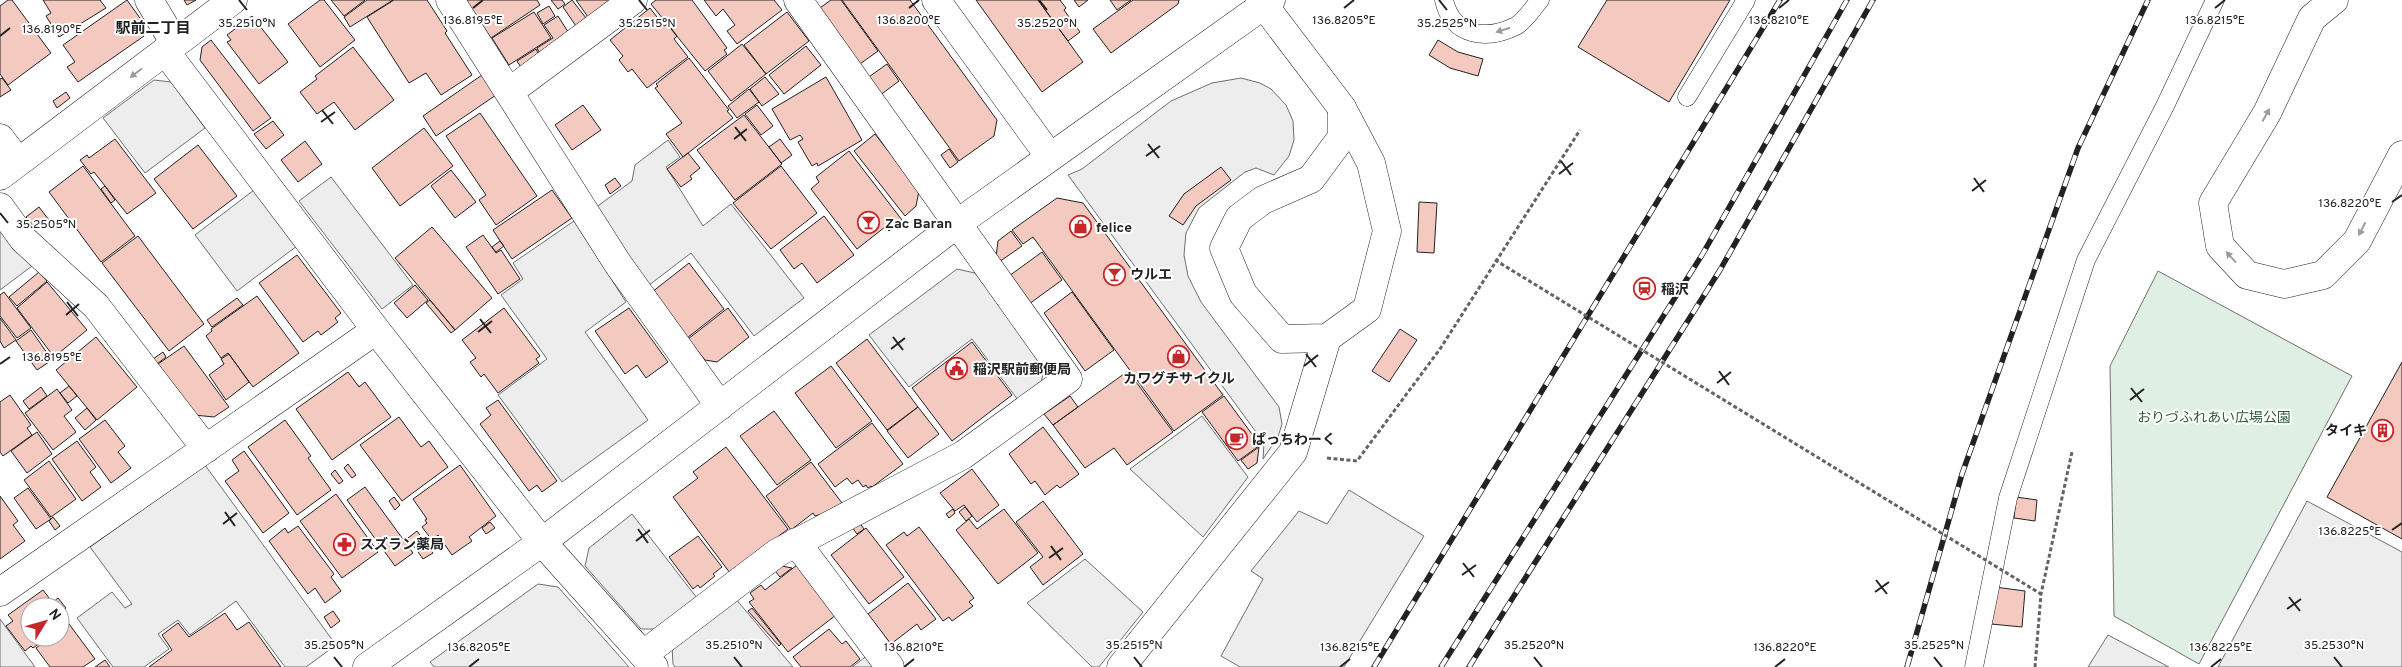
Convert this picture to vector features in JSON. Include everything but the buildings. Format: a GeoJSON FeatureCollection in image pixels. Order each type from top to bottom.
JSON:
{"type":"FeatureCollection","features":[{"type":"Feature","properties":{"kind":"street"},"geometry":{"type":"LineString","coordinates":[[149,0],[170,47],[376,330],[542,542],[649,661],[777,553],[963,455],[1068,379],[798,0]]}},
{"type":"Feature","properties":{"kind":"street"},"geometry":{"type":"LineString","coordinates":[[0,138],[9,169],[233,0]]}},
{"type":"Feature","properties":{"kind":"street"},"geometry":{"type":"LineString","coordinates":[[450,0],[618,264],[720,406]]}},
{"type":"Feature","properties":{"kind":"street"},"geometry":{"type":"LineString","coordinates":[[509,92],[633,0]]}},
{"type":"Feature","properties":{"kind":"street"},"geometry":{"type":"LineString","coordinates":[[936,0],[1050,157]]}},
{"type":"Feature","properties":{"kind":"street"},"geometry":{"type":"LineString","coordinates":[[2334,0],[2312,18],[2267,113],[2213,203],[2220,246],[2248,275],[2284,284],[2323,275],[2357,241],[2402,155]]}},
{"type":"Feature","properties":{"kind":"street"},"geometry":{"type":"LineString","coordinates":[[367,667],[542,542],[958,223],[1265,2],[1342,108],[1370,163],[1387,232],[1367,309],[1327,338],[1282,340],[1243,294],[1224,248],[1239,218],[1263,200],[1311,179],[1342,137],[1342,108]]}},
{"type":"Feature","properties":{"kind":"street"},"geometry":{"type":"LineString","coordinates":[[0,207],[23,239],[96,306],[206,449]]}},
{"type":"Feature","properties":{"kind":"street"},"geometry":{"type":"LineString","coordinates":[[0,592],[376,330]]}},
{"type":"Feature","properties":{"kind":"street"},"geometry":{"type":"LineString","coordinates":[[1122,667],[1293,452],[1327,338]]}},
{"type":"Feature","properties":{"kind":"street"},"geometry":{"type":"LineString","coordinates":[[796,542],[890,667]]}},
{"type":"Feature","properties":{"kind":"lane"},"geometry":{"type":"LineString","coordinates":[[1444,0],[1447,12],[1463,30],[1485,36],[1517,26],[1540,0]]}},
{"type":"Feature","properties":{"kind":"lane"},"geometry":{"type":"LineString","coordinates":[[1687,97],[1746,0]]}},
{"type":"Feature","properties":{"kind":"lane"},"geometry":{"type":"LineString","coordinates":[[1974,667],[2008,498],[2086,260],[2165,106],[2215,0]]}},
{"type":"Feature","properties":{"kind":"path"},"geometry":{"type":"LineString","coordinates":[[1347,461],[1357,461],[1434,357],[1580,130]]}},
{"type":"Feature","properties":{"kind":"path"},"geometry":{"type":"LineString","coordinates":[[1495,260],[2041,594]]}},
{"type":"Feature","properties":{"kind":"path"},"geometry":{"type":"LineString","coordinates":[[2035,667],[2041,594],[2072,452]]}},
{"type":"Feature","properties":{"kind":"green space","name":"おりづふれあい広場公園"},"geometry":{"type":"Polygon","coordinates":[[[2158,271],[2352,376],[2199,664],[2114,616],[2110,366],[2158,271]]]}},
{"type":"Feature","properties":{"kind":"shaded area"},"geometry":{"type":"Polygon","coordinates":[[[1241,78],[1260,83],[1271,89],[1286,105],[1293,121],[1294,140],[1289,156],[1274,175],[1256,168],[1245,172],[1199,208],[1186,233],[1184,255],[1188,276],[1201,302],[1279,407],[1282,424],[1278,437],[1263,459],[1264,443],[1068,175],[1082,169],[1171,101],[1212,83],[1241,78]]]}},
{"type":"Feature","properties":{"kind":"shaded area"},"geometry":{"type":"Polygon","coordinates":[[[154,80],[171,82],[205,128],[145,173],[103,118],[154,80]]]}},
{"type":"Feature","properties":{"kind":"shaded area"},"geometry":{"type":"Polygon","coordinates":[[[668,140],[680,157],[666,167],[703,226],[731,204],[804,298],[754,336],[691,253],[644,289],[595,208],[632,181],[635,165],[668,140]]]}},
{"type":"Feature","properties":{"kind":"shaded area"},"geometry":{"type":"Polygon","coordinates":[[[331,177],[413,285],[382,309],[299,201],[331,177]]]}},
{"type":"Feature","properties":{"kind":"shaded area"},"geometry":{"type":"Polygon","coordinates":[[[254,190],[297,246],[237,291],[195,235],[254,190]]]}},
{"type":"Feature","properties":{"kind":"shaded area"},"geometry":{"type":"Polygon","coordinates":[[[574,221],[626,302],[585,332],[648,420],[562,482],[498,395],[547,359],[501,295],[523,279],[513,263],[574,221]]]}},
{"type":"Feature","properties":{"kind":"shaded area"},"geometry":{"type":"Polygon","coordinates":[[[0,222],[32,266],[0,290],[0,222]]]}},
{"type":"Feature","properties":{"kind":"shaded area"},"geometry":{"type":"Polygon","coordinates":[[[957,269],[975,273],[1045,365],[1041,383],[1018,400],[972,339],[909,387],[869,335],[957,269]]]}},
{"type":"Feature","properties":{"kind":"shaded area"},"geometry":{"type":"Polygon","coordinates":[[[1202,416],[1248,477],[1203,537],[1130,469],[1202,416]]]}},
{"type":"Feature","properties":{"kind":"shaded area"},"geometry":{"type":"Polygon","coordinates":[[[205,465],[336,645],[306,667],[285,667],[236,601],[190,635],[178,620],[158,634],[169,649],[144,667],[113,667],[77,618],[112,592],[125,608],[132,604],[90,547],[205,465]]]}},
{"type":"Feature","properties":{"kind":"shaded area"},"geometry":{"type":"Polygon","coordinates":[[[1349,490],[1424,536],[1344,667],[1240,667],[1221,656],[1263,579],[1251,571],[1299,511],[1327,524],[1349,490]]]}},
{"type":"Feature","properties":{"kind":"shaded area"},"geometry":{"type":"Polygon","coordinates":[[[2307,501],[2402,552],[2402,667],[2218,667],[2307,501]]]}},
{"type":"Feature","properties":{"kind":"shaded area"},"geometry":{"type":"Polygon","coordinates":[[[632,514],[697,598],[657,629],[641,629],[585,566],[589,548],[632,514]]]}},
{"type":"Feature","properties":{"kind":"shaded area"},"geometry":{"type":"Polygon","coordinates":[[[1085,559],[1143,612],[1099,667],[1092,667],[1027,603],[1085,559]]]}},
{"type":"Feature","properties":{"kind":"shaded area"},"geometry":{"type":"Polygon","coordinates":[[[538,584],[558,587],[629,667],[434,667],[430,662],[538,584]]]}},
{"type":"Feature","properties":{"kind":"shaded area"},"geometry":{"type":"Polygon","coordinates":[[[735,598],[793,667],[675,667],[673,664],[672,645],[735,598]]]}},
{"type":"Feature","properties":{"kind":"shaded area"},"geometry":{"type":"Polygon","coordinates":[[[0,619],[35,667],[0,667],[0,619]]]}},
{"type":"Feature","properties":{"kind":"shaded area"},"geometry":{"type":"Polygon","coordinates":[[[2108,635],[2169,667],[2088,667],[2108,635]]]}},
{"type":"Feature","properties":{"kind":"shaded area"},"geometry":{"type":"Polygon","coordinates":[[[868,655],[876,667],[852,667],[868,655]]]}},
{"type":"Feature","properties":{"kind":"railway"},"geometry":{"type":"LineString","coordinates":[[1374,667],[1780,0]]}},
{"type":"Feature","properties":{"kind":"railway"},"geometry":{"type":"LineString","coordinates":[[1441,667],[1702,255],[1847,0]]}},
{"type":"Feature","properties":{"kind":"railway"},"geometry":{"type":"LineString","coordinates":[[1469,667],[1720,270],[1873,0]]}},
{"type":"Feature","properties":{"kind":"railway"},"geometry":{"type":"LineString","coordinates":[[1907,667],[1962,474],[2078,148],[2148,0]]}},
{"type":"Feature","properties":{"kind":"place","name":"Zac Baran"},"geometry":{"type":"Point","coordinates":[869,223]}},
{"type":"Feature","properties":{"kind":"place","name":"felice"},"geometry":{"type":"Point","coordinates":[1080,227]}},
{"type":"Feature","properties":{"kind":"place","name":"ウルエ"},"geometry":{"type":"Point","coordinates":[1114,274]}},
{"type":"Feature","properties":{"kind":"place","name":"稲沢"},"geometry":{"type":"Point","coordinates":[1645,289]}},
{"type":"Feature","properties":{"kind":"place","name":"カワグチサイクル"},"geometry":{"type":"Point","coordinates":[1179,356]}},
{"type":"Feature","properties":{"kind":"place","name":"稲沢駅前郵便局"},"geometry":{"type":"Point","coordinates":[957,369]}},
{"type":"Feature","properties":{"kind":"place","name":"タイキ"},"geometry":{"type":"Point","coordinates":[2383,430]}},
{"type":"Feature","properties":{"kind":"place","name":"ぱっちわーく"},"geometry":{"type":"Point","coordinates":[1236,439]}},
{"type":"Feature","properties":{"kind":"place","name":"スズラン薬局"},"geometry":{"type":"Point","coordinates":[344,544]}},
{"type":"Feature","properties":{"kind":"district","name":"駅前二丁目"},"geometry":{"type":"Point","coordinates":[153,28]}}]}
